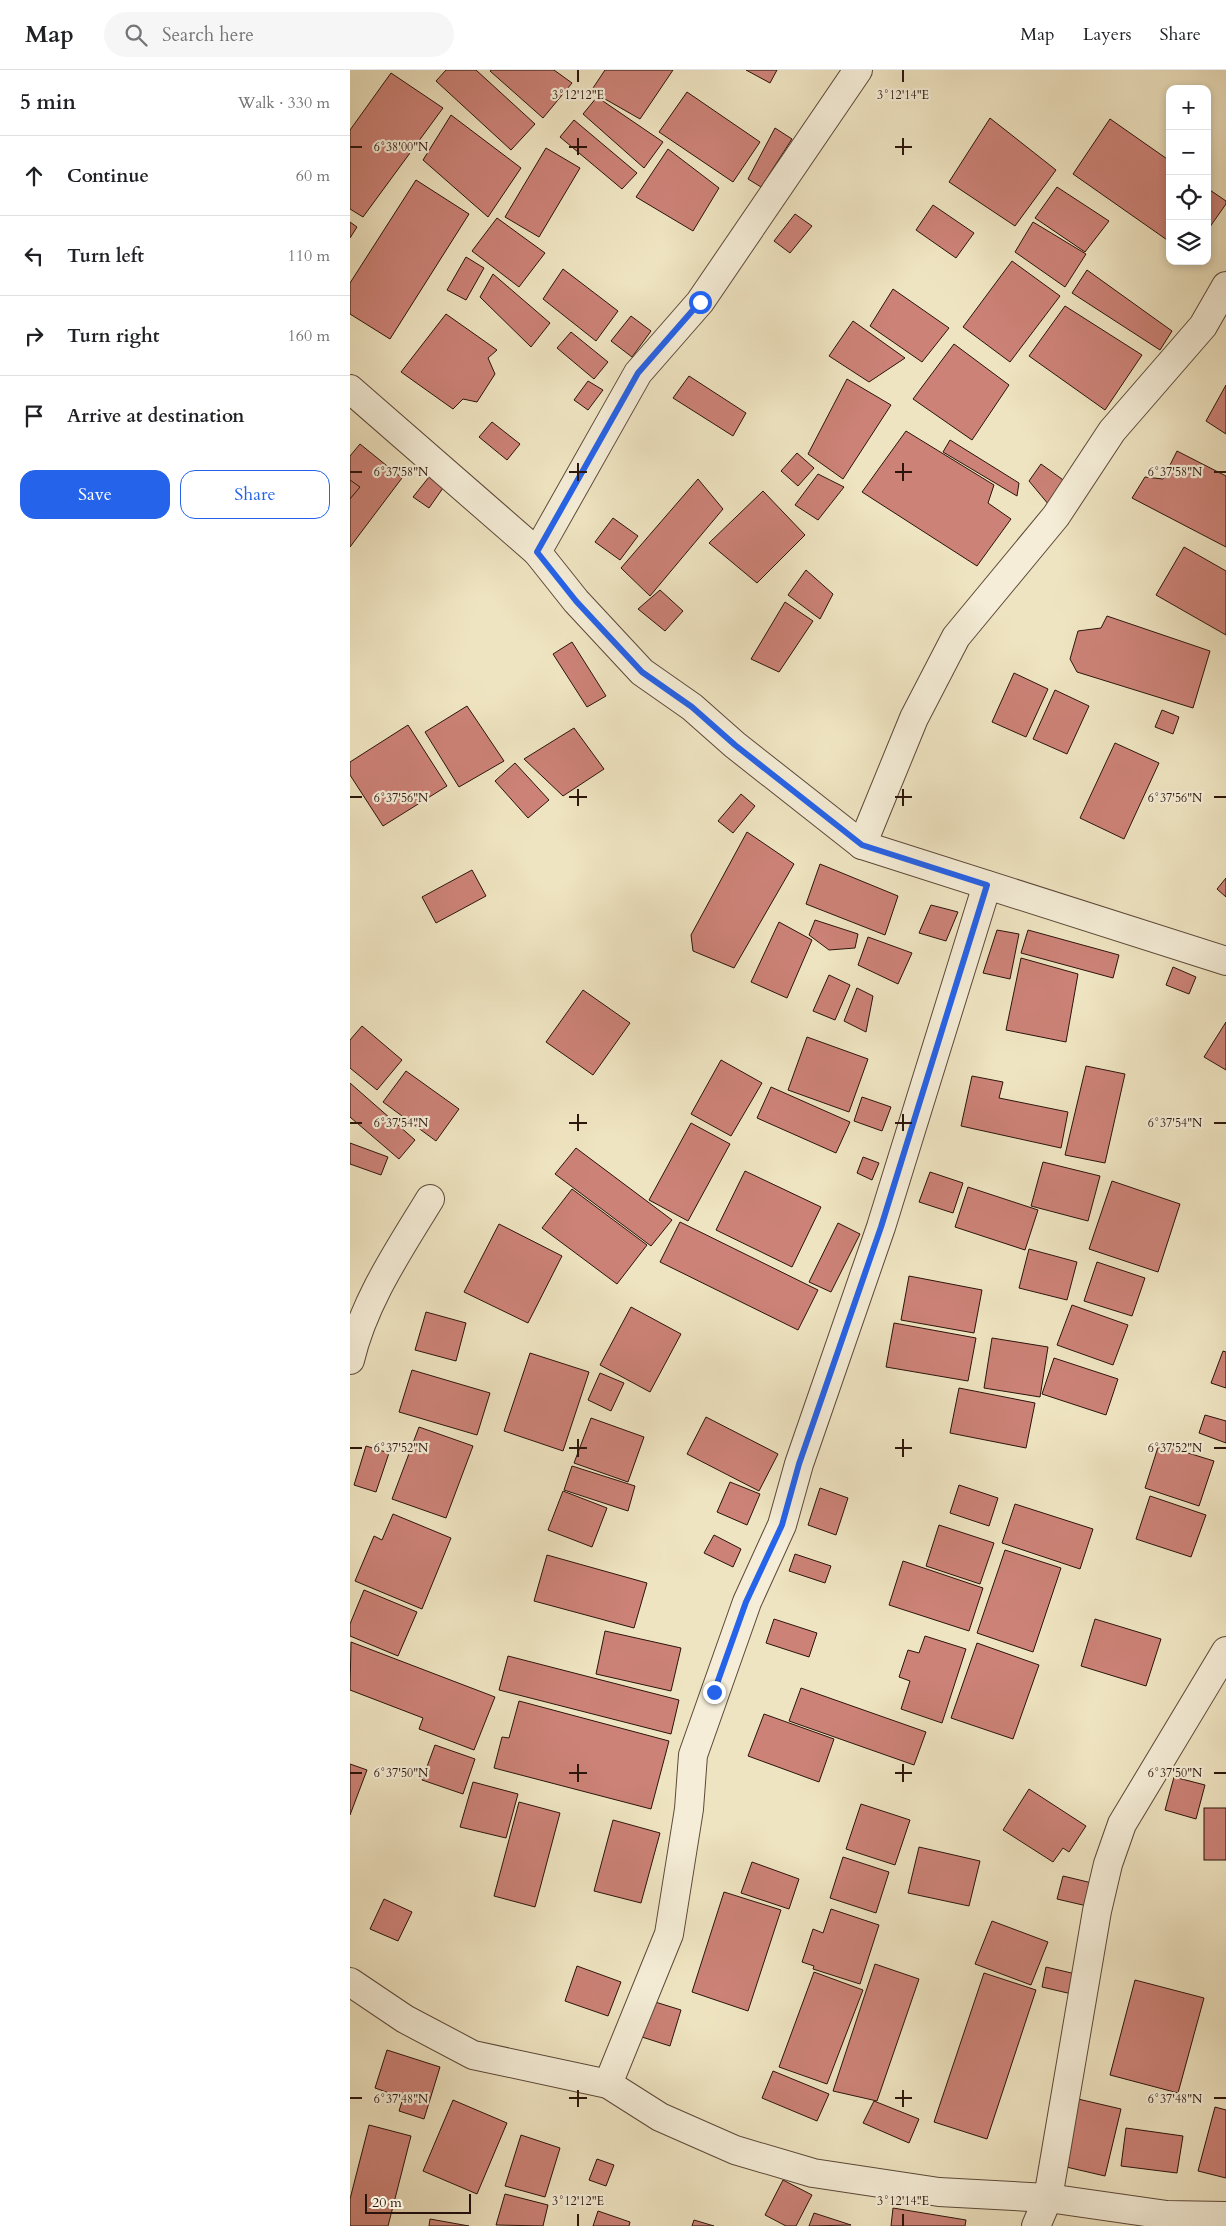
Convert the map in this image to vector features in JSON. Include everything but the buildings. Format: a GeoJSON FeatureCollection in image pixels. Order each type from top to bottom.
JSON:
{"type":"FeatureCollection","features":[{"type":"Feature","properties":{"kind":"street"},"geometry":{"type":"LineString","coordinates":[[537,552],[638,373],[700,302],[858,70]]}},
{"type":"Feature","properties":{"kind":"street"},"geometry":{"type":"LineString","coordinates":[[862,845],[914,718],[956,637],[1056,516],[1112,432],[1203,326],[1226,286]]}},
{"type":"Feature","properties":{"kind":"street"},"geometry":{"type":"LineString","coordinates":[[350,389],[537,552],[576,601],[642,672],[692,707],[735,745],[862,845],[1159,938],[1226,962]]}},
{"type":"Feature","properties":{"kind":"street"},"geometry":{"type":"LineString","coordinates":[[608,2084],[669,1934],[689,1809],[693,1755],[746,1602],[782,1525],[799,1464],[881,1227],[987,885]]}},
{"type":"Feature","properties":{"kind":"street"},"geometry":{"type":"LineString","coordinates":[[350,1360],[356,1335],[368,1306],[385,1273],[430,1199]]}},
{"type":"Feature","properties":{"kind":"street"},"geometry":{"type":"LineString","coordinates":[[1036,2226],[1048,2198],[1097,1911],[1108,1864],[1122,1824],[1226,1651]]}},
{"type":"Feature","properties":{"kind":"street"},"geometry":{"type":"LineString","coordinates":[[350,1982],[405,2019],[473,2055],[608,2084],[660,2117],[735,2150],[813,2173],[939,2192],[1048,2198],[1168,2215],[1226,2216]]}},
{"type":"Feature","properties":{"kind":"route"},"geometry":{"type":"LineString","coordinates":[[700,302],[638,373],[537,552],[576,601],[642,672],[692,707],[735,745],[862,845],[987,885],[881,1227],[799,1464],[782,1525],[746,1602],[714,1692]]}}]}
